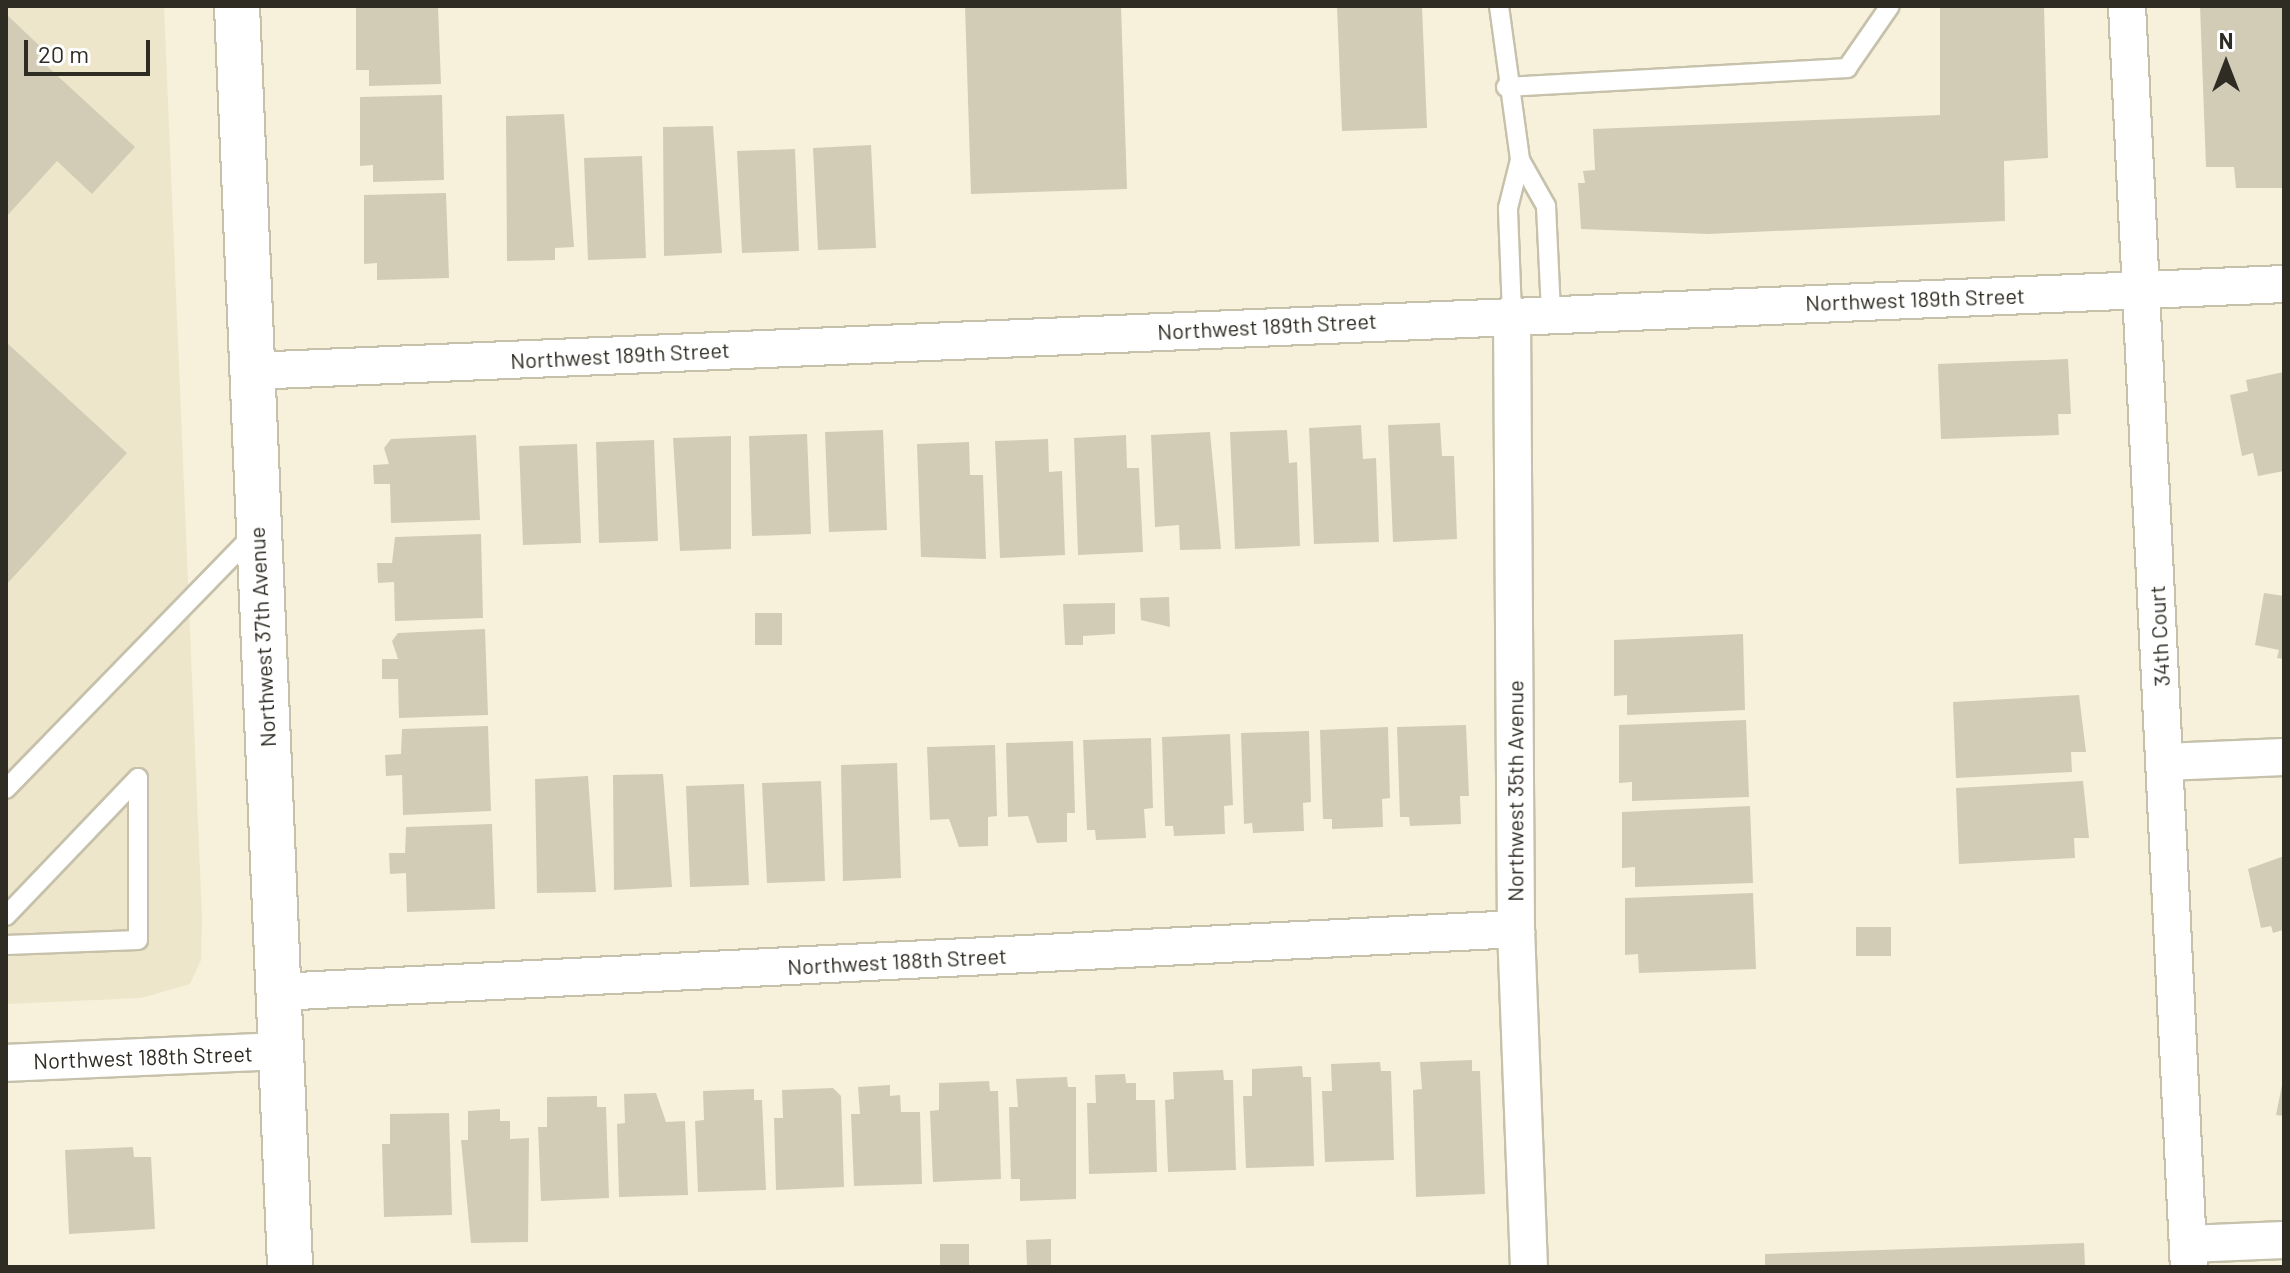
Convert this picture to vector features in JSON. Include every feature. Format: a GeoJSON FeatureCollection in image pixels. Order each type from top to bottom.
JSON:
{"type":"FeatureCollection","features":[{"type":"Feature","properties":{"kind":"main road","name":"Northwest 37th Avenue"},"geometry":{"type":"LineString","coordinates":[[237,6],[290,1267]]}},
{"type":"Feature","properties":{"kind":"street","name":"34th Court"},"geometry":{"type":"LineString","coordinates":[[2127,6],[2188,1256]]}},
{"type":"Feature","properties":{"kind":"street","name":"Northwest 189th Street"},"geometry":{"type":"LineString","coordinates":[[251,371],[1512,314],[2284,284]]}},
{"type":"Feature","properties":{"kind":"street","name":"Northwest 35th Avenue"},"geometry":{"type":"LineString","coordinates":[[1512,314],[1516,929],[1529,1267]]}},
{"type":"Feature","properties":{"kind":"street"},"geometry":{"type":"LineString","coordinates":[[2165,762],[2284,757]]}},
{"type":"Feature","properties":{"kind":"street","name":"Northwest 188th Street"},"geometry":{"type":"LineString","coordinates":[[278,992],[1516,929]]}},
{"type":"Feature","properties":{"kind":"street","name":"Northwest 188th Street"},"geometry":{"type":"LineString","coordinates":[[6,1063],[281,1051]]}},
{"type":"Feature","properties":{"kind":"street"},"geometry":{"type":"LineString","coordinates":[[2188,1256],[2284,1240]]}},
{"type":"Feature","properties":{"kind":"lane"},"geometry":{"type":"LineString","coordinates":[[1499,6],[1506,87],[1520,160],[1546,206],[1551,313]]}},
{"type":"Feature","properties":{"kind":"lane"},"geometry":{"type":"LineString","coordinates":[[1506,87],[1847,68],[1890,6]]}},
{"type":"Feature","properties":{"kind":"lane"},"geometry":{"type":"LineString","coordinates":[[1512,314],[1508,208],[1520,160]]}},
{"type":"Feature","properties":{"kind":"lane"},"geometry":{"type":"LineString","coordinates":[[6,789],[258,530]]}},
{"type":"Feature","properties":{"kind":"lane"},"geometry":{"type":"LineString","coordinates":[[6,916],[138,778],[138,940],[6,945]]}},
{"type":"Feature","properties":{"kind":"shaded area"},"geometry":{"type":"Polygon","coordinates":[[[6,6],[164,6],[202,919],[201,960],[190,984],[141,998],[6,1004],[6,6]]]}},
{"type":"Feature","properties":{"kind":"building"},"geometry":{"type":"Polygon","coordinates":[[[356,6],[438,6],[441,84],[369,86],[369,70],[356,70],[356,6]]]}},
{"type":"Feature","properties":{"kind":"building"},"geometry":{"type":"Polygon","coordinates":[[[965,6],[1121,6],[1127,189],[971,194],[965,6]]]}},
{"type":"Feature","properties":{"kind":"building"},"geometry":{"type":"Polygon","coordinates":[[[1337,6],[1422,6],[1427,128],[1342,131],[1337,6]]]}},
{"type":"Feature","properties":{"kind":"building"},"geometry":{"type":"Polygon","coordinates":[[[1940,6],[2044,6],[2048,158],[2004,161],[2005,221],[1708,234],[1581,229],[1578,183],[1585,183],[1583,171],[1595,170],[1593,129],[1940,115],[1940,6]]]}},
{"type":"Feature","properties":{"kind":"building"},"geometry":{"type":"Polygon","coordinates":[[[2200,6],[2284,6],[2284,188],[2236,188],[2234,167],[2206,167],[2200,6]]]}},
{"type":"Feature","properties":{"kind":"building"},"geometry":{"type":"Polygon","coordinates":[[[6,14],[44,50],[37,57],[135,147],[92,194],[57,161],[6,217],[6,14]]]}},
{"type":"Feature","properties":{"kind":"building"},"geometry":{"type":"Polygon","coordinates":[[[442,95],[444,180],[373,182],[373,165],[360,166],[360,97],[442,95]]]}},
{"type":"Feature","properties":{"kind":"building"},"geometry":{"type":"Polygon","coordinates":[[[564,114],[574,247],[555,248],[555,260],[507,261],[506,116],[564,114]]]}},
{"type":"Feature","properties":{"kind":"building"},"geometry":{"type":"Polygon","coordinates":[[[713,126],[722,253],[664,256],[663,127],[713,126]]]}},
{"type":"Feature","properties":{"kind":"building"},"geometry":{"type":"Polygon","coordinates":[[[871,145],[876,248],[818,250],[813,148],[871,145]]]}},
{"type":"Feature","properties":{"kind":"building"},"geometry":{"type":"Polygon","coordinates":[[[795,149],[799,251],[742,253],[737,151],[795,149]]]}},
{"type":"Feature","properties":{"kind":"building"},"geometry":{"type":"Polygon","coordinates":[[[642,156],[646,258],[588,260],[584,158],[642,156]]]}},
{"type":"Feature","properties":{"kind":"building"},"geometry":{"type":"Polygon","coordinates":[[[446,193],[449,278],[377,280],[377,263],[364,264],[364,195],[446,193]]]}},
{"type":"Feature","properties":{"kind":"building"},"geometry":{"type":"Polygon","coordinates":[[[6,342],[127,453],[6,585],[6,342]]]}},
{"type":"Feature","properties":{"kind":"building"},"geometry":{"type":"Polygon","coordinates":[[[2068,359],[2071,414],[2058,414],[2059,435],[1941,439],[1938,364],[2068,359]]]}},
{"type":"Feature","properties":{"kind":"building"},"geometry":{"type":"Polygon","coordinates":[[[2284,372],[2284,471],[2258,476],[2253,453],[2242,456],[2230,395],[2248,391],[2246,380],[2284,372]]]}},
{"type":"Feature","properties":{"kind":"building"},"geometry":{"type":"Polygon","coordinates":[[[1440,423],[1442,456],[1454,456],[1457,539],[1393,542],[1388,425],[1440,423]]]}},
{"type":"Feature","properties":{"kind":"building"},"geometry":{"type":"Polygon","coordinates":[[[1361,425],[1363,459],[1376,458],[1379,542],[1314,544],[1309,428],[1361,425]]]}},
{"type":"Feature","properties":{"kind":"building"},"geometry":{"type":"Polygon","coordinates":[[[883,430],[887,530],[829,532],[825,432],[883,430]]]}},
{"type":"Feature","properties":{"kind":"building"},"geometry":{"type":"Polygon","coordinates":[[[1287,430],[1289,463],[1297,462],[1300,546],[1235,549],[1230,432],[1287,430]]]}},
{"type":"Feature","properties":{"kind":"building"},"geometry":{"type":"Polygon","coordinates":[[[1210,432],[1221,549],[1180,550],[1179,525],[1155,527],[1151,435],[1210,432]]]}},
{"type":"Feature","properties":{"kind":"building"},"geometry":{"type":"Polygon","coordinates":[[[807,434],[811,534],[752,536],[749,436],[807,434]]]}},
{"type":"Feature","properties":{"kind":"building"},"geometry":{"type":"Polygon","coordinates":[[[476,435],[480,520],[391,523],[390,484],[374,484],[373,465],[389,464],[384,448],[391,439],[476,435]]]}},
{"type":"Feature","properties":{"kind":"building"},"geometry":{"type":"Polygon","coordinates":[[[1126,435],[1127,468],[1139,468],[1143,552],[1078,555],[1074,438],[1126,435]]]}},
{"type":"Feature","properties":{"kind":"building"},"geometry":{"type":"Polygon","coordinates":[[[731,436],[731,549],[680,551],[673,438],[731,436]]]}},
{"type":"Feature","properties":{"kind":"building"},"geometry":{"type":"Polygon","coordinates":[[[1048,439],[1049,472],[1062,471],[1065,555],[1000,558],[995,441],[1048,439]]]}},
{"type":"Feature","properties":{"kind":"building"},"geometry":{"type":"Polygon","coordinates":[[[654,440],[658,541],[599,543],[596,442],[654,440]]]}},
{"type":"Feature","properties":{"kind":"building"},"geometry":{"type":"Polygon","coordinates":[[[969,442],[970,475],[983,475],[986,559],[921,557],[917,444],[969,442]]]}},
{"type":"Feature","properties":{"kind":"building"},"geometry":{"type":"Polygon","coordinates":[[[577,444],[581,543],[523,545],[519,446],[577,444]]]}},
{"type":"Feature","properties":{"kind":"building"},"geometry":{"type":"Polygon","coordinates":[[[481,534],[483,618],[395,621],[394,582],[378,583],[377,563],[392,563],[395,537],[481,534]]]}},
{"type":"Feature","properties":{"kind":"building"},"geometry":{"type":"Polygon","coordinates":[[[2264,593],[2284,596],[2284,659],[2277,658],[2279,650],[2255,645],[2264,593]]]}},
{"type":"Feature","properties":{"kind":"building"},"geometry":{"type":"Polygon","coordinates":[[[1169,597],[1170,627],[1141,620],[1140,598],[1169,597]]]}},
{"type":"Feature","properties":{"kind":"building"},"geometry":{"type":"Polygon","coordinates":[[[1115,603],[1115,634],[1083,636],[1083,645],[1065,645],[1063,604],[1115,603]]]}},
{"type":"Feature","properties":{"kind":"building"},"geometry":{"type":"Polygon","coordinates":[[[755,613],[782,613],[782,645],[755,645],[755,613]]]}},
{"type":"Feature","properties":{"kind":"building"},"geometry":{"type":"Polygon","coordinates":[[[485,629],[488,715],[399,718],[398,679],[382,679],[382,659],[398,659],[392,641],[398,633],[485,629]]]}},
{"type":"Feature","properties":{"kind":"building"},"geometry":{"type":"Polygon","coordinates":[[[1743,634],[1745,710],[1627,715],[1627,695],[1614,696],[1614,640],[1743,634]]]}},
{"type":"Feature","properties":{"kind":"building"},"geometry":{"type":"Polygon","coordinates":[[[2079,695],[2086,752],[2071,752],[2072,772],[1956,778],[1953,702],[2079,695]]]}},
{"type":"Feature","properties":{"kind":"building"},"geometry":{"type":"Polygon","coordinates":[[[1746,720],[1749,797],[1632,801],[1632,782],[1619,783],[1619,725],[1746,720]]]}},
{"type":"Feature","properties":{"kind":"building"},"geometry":{"type":"Polygon","coordinates":[[[1466,725],[1469,796],[1460,796],[1461,824],[1410,826],[1409,817],[1400,817],[1397,727],[1466,725]]]}},
{"type":"Feature","properties":{"kind":"building"},"geometry":{"type":"Polygon","coordinates":[[[488,726],[491,811],[403,815],[402,775],[386,776],[385,755],[401,754],[402,729],[488,726]]]}},
{"type":"Feature","properties":{"kind":"building"},"geometry":{"type":"Polygon","coordinates":[[[1388,727],[1390,798],[1382,799],[1383,827],[1332,829],[1332,819],[1323,819],[1320,730],[1388,727]]]}},
{"type":"Feature","properties":{"kind":"building"},"geometry":{"type":"Polygon","coordinates":[[[1309,731],[1311,802],[1303,803],[1304,831],[1253,833],[1252,823],[1244,824],[1241,733],[1309,731]]]}},
{"type":"Feature","properties":{"kind":"building"},"geometry":{"type":"Polygon","coordinates":[[[1230,734],[1233,805],[1224,806],[1225,834],[1174,836],[1173,826],[1165,826],[1162,737],[1230,734]]]}},
{"type":"Feature","properties":{"kind":"building"},"geometry":{"type":"Polygon","coordinates":[[[1151,738],[1153,808],[1144,809],[1146,838],[1096,840],[1095,830],[1087,830],[1083,740],[1151,738]]]}},
{"type":"Feature","properties":{"kind":"building"},"geometry":{"type":"Polygon","coordinates":[[[1073,741],[1075,813],[1067,813],[1067,842],[1037,843],[1028,816],[1008,817],[1006,743],[1073,741]]]}},
{"type":"Feature","properties":{"kind":"building"},"geometry":{"type":"Polygon","coordinates":[[[995,745],[997,816],[988,817],[988,846],[959,847],[949,819],[930,820],[927,747],[995,745]]]}},
{"type":"Feature","properties":{"kind":"building"},"geometry":{"type":"Polygon","coordinates":[[[897,763],[901,878],[843,881],[841,765],[897,763]]]}},
{"type":"Feature","properties":{"kind":"building"},"geometry":{"type":"Polygon","coordinates":[[[663,774],[672,887],[614,890],[613,775],[663,774]]]}},
{"type":"Feature","properties":{"kind":"building"},"geometry":{"type":"Polygon","coordinates":[[[588,776],[596,892],[537,893],[535,779],[588,776]]]}},
{"type":"Feature","properties":{"kind":"building"},"geometry":{"type":"Polygon","coordinates":[[[821,781],[825,881],[767,883],[762,783],[821,781]]]}},
{"type":"Feature","properties":{"kind":"building"},"geometry":{"type":"Polygon","coordinates":[[[2083,781],[2089,838],[2074,838],[2075,858],[1959,864],[1956,788],[2083,781]]]}},
{"type":"Feature","properties":{"kind":"building"},"geometry":{"type":"Polygon","coordinates":[[[744,784],[749,885],[690,887],[686,786],[744,784]]]}},
{"type":"Feature","properties":{"kind":"building"},"geometry":{"type":"Polygon","coordinates":[[[1750,806],[1753,883],[1635,887],[1635,867],[1622,868],[1622,812],[1750,806]]]}},
{"type":"Feature","properties":{"kind":"building"},"geometry":{"type":"Polygon","coordinates":[[[492,824],[495,909],[407,912],[406,873],[390,874],[389,853],[405,853],[406,827],[492,824]]]}},
{"type":"Feature","properties":{"kind":"building"},"geometry":{"type":"Polygon","coordinates":[[[2284,856],[2283,930],[2273,933],[2271,926],[2261,928],[2248,869],[2284,856]]]}},
{"type":"Feature","properties":{"kind":"building"},"geometry":{"type":"Polygon","coordinates":[[[1753,893],[1756,969],[1639,973],[1638,954],[1625,955],[1625,898],[1753,893]]]}},
{"type":"Feature","properties":{"kind":"building"},"geometry":{"type":"Polygon","coordinates":[[[1856,927],[1891,927],[1891,956],[1856,956],[1856,927]]]}},
{"type":"Feature","properties":{"kind":"building"},"geometry":{"type":"Polygon","coordinates":[[[1472,1060],[1472,1071],[1480,1071],[1485,1194],[1416,1197],[1413,1090],[1422,1089],[1420,1062],[1472,1060]]]}},
{"type":"Feature","properties":{"kind":"building"},"geometry":{"type":"Polygon","coordinates":[[[1380,1062],[1381,1071],[1391,1071],[1394,1160],[1325,1162],[1322,1091],[1332,1091],[1331,1064],[1380,1062]]]}},
{"type":"Feature","properties":{"kind":"building"},"geometry":{"type":"Polygon","coordinates":[[[1302,1066],[1303,1077],[1311,1077],[1314,1166],[1246,1168],[1243,1096],[1252,1096],[1252,1069],[1302,1066]]]}},
{"type":"Feature","properties":{"kind":"building"},"geometry":{"type":"Polygon","coordinates":[[[1223,1070],[1224,1080],[1233,1080],[1236,1170],[1168,1172],[1165,1100],[1174,1099],[1173,1072],[1223,1070]]]}},
{"type":"Feature","properties":{"kind":"building"},"geometry":{"type":"Polygon","coordinates":[[[1125,1074],[1126,1083],[1136,1083],[1136,1100],[1155,1100],[1157,1172],[1089,1174],[1087,1103],[1096,1103],[1095,1075],[1125,1074]]]}},
{"type":"Feature","properties":{"kind":"building"},"geometry":{"type":"Polygon","coordinates":[[[2284,1075],[2284,1116],[2276,1115],[2284,1075]]]}},
{"type":"Feature","properties":{"kind":"building"},"geometry":{"type":"Polygon","coordinates":[[[1067,1077],[1068,1087],[1076,1087],[1076,1199],[1020,1201],[1020,1179],[1011,1179],[1009,1107],[1018,1107],[1016,1079],[1067,1077]]]}},
{"type":"Feature","properties":{"kind":"building"},"geometry":{"type":"Polygon","coordinates":[[[989,1081],[990,1091],[998,1091],[1001,1179],[933,1182],[930,1111],[939,1110],[939,1083],[989,1081]]]}},
{"type":"Feature","properties":{"kind":"building"},"geometry":{"type":"Polygon","coordinates":[[[890,1085],[890,1096],[900,1095],[901,1112],[920,1112],[922,1184],[854,1186],[851,1114],[860,1114],[858,1087],[890,1085]]]}},
{"type":"Feature","properties":{"kind":"building"},"geometry":{"type":"Polygon","coordinates":[[[833,1088],[841,1096],[844,1187],[776,1190],[774,1118],[783,1118],[782,1090],[833,1088]]]}},
{"type":"Feature","properties":{"kind":"building"},"geometry":{"type":"Polygon","coordinates":[[[754,1089],[754,1100],[762,1100],[766,1190],[698,1192],[695,1121],[704,1120],[703,1091],[754,1089]]]}},
{"type":"Feature","properties":{"kind":"building"},"geometry":{"type":"Polygon","coordinates":[[[656,1093],[666,1122],[685,1121],[688,1195],[619,1197],[617,1124],[625,1123],[624,1094],[656,1093]]]}},
{"type":"Feature","properties":{"kind":"building"},"geometry":{"type":"Polygon","coordinates":[[[597,1096],[597,1107],[606,1107],[609,1198],[541,1201],[538,1127],[547,1127],[547,1097],[597,1096]]]}},
{"type":"Feature","properties":{"kind":"building"},"geometry":{"type":"Polygon","coordinates":[[[500,1109],[500,1121],[510,1121],[510,1139],[529,1138],[528,1242],[471,1243],[461,1140],[468,1140],[468,1111],[500,1109]]]}},
{"type":"Feature","properties":{"kind":"building"},"geometry":{"type":"Polygon","coordinates":[[[449,1113],[452,1215],[384,1217],[382,1144],[390,1144],[390,1114],[449,1113]]]}},
{"type":"Feature","properties":{"kind":"building"},"geometry":{"type":"Polygon","coordinates":[[[133,1147],[134,1157],[151,1157],[155,1229],[69,1234],[65,1150],[133,1147]]]}},
{"type":"Feature","properties":{"kind":"building"},"geometry":{"type":"Polygon","coordinates":[[[1051,1239],[1051,1266],[1027,1267],[1026,1240],[1051,1239]]]}},
{"type":"Feature","properties":{"kind":"building"},"geometry":{"type":"Polygon","coordinates":[[[2084,1243],[2085,1267],[1765,1267],[1765,1254],[2084,1243]]]}},
{"type":"Feature","properties":{"kind":"building"},"geometry":{"type":"Polygon","coordinates":[[[940,1244],[969,1244],[969,1267],[940,1267],[940,1244]]]}}]}
